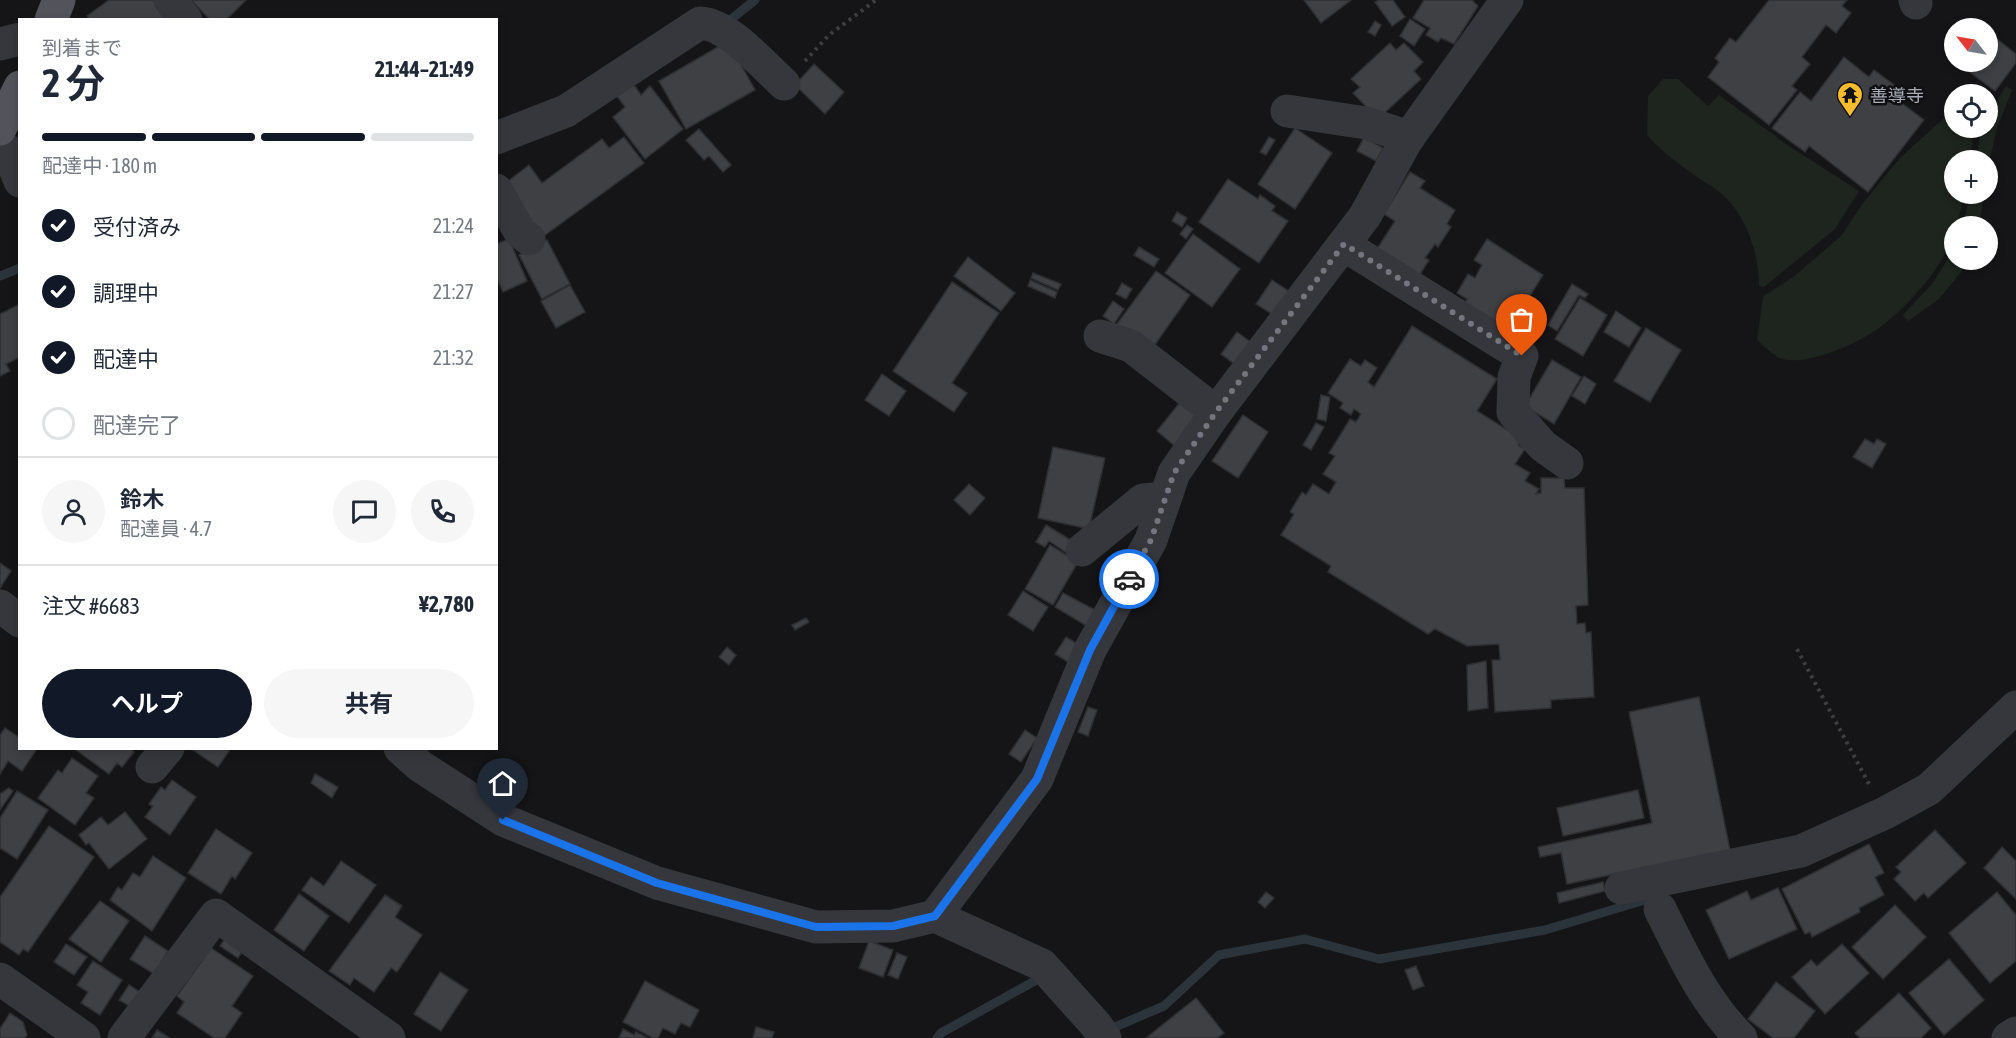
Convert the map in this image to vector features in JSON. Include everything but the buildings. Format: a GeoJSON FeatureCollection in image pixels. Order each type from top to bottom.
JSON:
{"type":"FeatureCollection","features":[{"type":"Feature","properties":{"kind":"main road"},"geometry":{"type":"LineString","coordinates":[[52,18],[59,0]]}},
{"type":"Feature","properties":{"kind":"main road"},"geometry":{"type":"LineString","coordinates":[[0,129],[18,91]]}},
{"type":"Feature","properties":{"kind":"street"},"geometry":{"type":"LineString","coordinates":[[170,0],[184,18]]}},
{"type":"Feature","properties":{"kind":"street"},"geometry":{"type":"LineString","coordinates":[[935,916],[1037,779],[1090,650],[1151,540],[1174,473],[1216,412],[1365,216],[1409,136],[1507,0]]}},
{"type":"Feature","properties":{"kind":"street"},"geometry":{"type":"LineString","coordinates":[[498,137],[566,111],[700,23],[721,30],[784,84]]}},
{"type":"Feature","properties":{"kind":"street"},"geometry":{"type":"LineString","coordinates":[[0,44],[18,40]]}},
{"type":"Feature","properties":{"kind":"street"},"geometry":{"type":"LineString","coordinates":[[1287,111],[1366,123],[1409,136]]}},
{"type":"Feature","properties":{"kind":"street"},"geometry":{"type":"LineString","coordinates":[[0,148],[8,152],[18,176]]}},
{"type":"Feature","properties":{"kind":"street"},"geometry":{"type":"LineString","coordinates":[[498,194],[520,232],[530,239]]}},
{"type":"Feature","properties":{"kind":"street"},"geometry":{"type":"LineString","coordinates":[[1344,244],[1522,356],[1514,377],[1513,412],[1543,446],[1567,463]]}},
{"type":"Feature","properties":{"kind":"street"},"geometry":{"type":"LineString","coordinates":[[1100,336],[1131,346],[1216,412]]}},
{"type":"Feature","properties":{"kind":"street"},"geometry":{"type":"LineString","coordinates":[[1082,550],[1143,500],[1165,498]]}},
{"type":"Feature","properties":{"kind":"street"},"geometry":{"type":"LineString","coordinates":[[0,606],[18,620]]}},
{"type":"Feature","properties":{"kind":"street"},"geometry":{"type":"LineString","coordinates":[[1621,888],[1801,851],[1885,813],[1929,789],[2016,707]]}},
{"type":"Feature","properties":{"kind":"street"},"geometry":{"type":"LineString","coordinates":[[402,750],[420,766],[503,820],[657,883],[816,927],[893,926],[935,916],[1042,965],[1100,1031]]}},
{"type":"Feature","properties":{"kind":"street"},"geometry":{"type":"LineString","coordinates":[[1660,909],[1696,979],[1721,1019],[1741,1038]]}},
{"type":"Feature","properties":{"kind":"street"},"geometry":{"type":"LineString","coordinates":[[124,1038],[216,915],[389,1038]]}},
{"type":"Feature","properties":{"kind":"street"},"geometry":{"type":"LineString","coordinates":[[0,979],[45,1027],[84,1038]]}},
{"type":"Feature","properties":{"kind":"street"},"geometry":{"type":"LineString","coordinates":[[2008,1038],[2016,1033]]}},
{"type":"Feature","properties":{"kind":"path"},"geometry":{"type":"LineString","coordinates":[[784,84],[829,35],[876,0]]}},
{"type":"Feature","properties":{"kind":"path"},"geometry":{"type":"LineString","coordinates":[[1797,649],[1885,813]]}},
{"type":"Feature","properties":{"kind":"shaded area"},"geometry":{"type":"Polygon","coordinates":[[[1663,79],[1678,79],[1708,106],[1719,95],[1789,146],[1859,191],[1835,229],[1764,287],[1759,286],[1757,263],[1751,239],[1734,207],[1720,192],[1672,158],[1647,135],[1648,96],[1663,79]]]}},
{"type":"Feature","properties":{"kind":"shaded area"},"geometry":{"type":"Polygon","coordinates":[[[2006,86],[2012,90],[1998,125],[1998,99],[2006,86]]]}},
{"type":"Feature","properties":{"kind":"shaded area"},"geometry":{"type":"Polygon","coordinates":[[[1944,118],[1944,138],[1973,138],[1971,150],[1944,150],[1944,204],[1962,204],[1959,216],[1944,216],[1944,255],[1936,268],[1925,284],[1887,322],[1856,341],[1817,357],[1804,359],[1782,359],[1772,353],[1757,340],[1763,296],[1792,278],[1841,236],[1863,203],[1900,158],[1944,118]]]}},
{"type":"Feature","properties":{"kind":"shaded area"},"geometry":{"type":"Polygon","coordinates":[[[1979,138],[1995,138],[1992,150],[1978,150],[1979,138]]]}},
{"type":"Feature","properties":{"kind":"shaded area"},"geometry":{"type":"Polygon","coordinates":[[[1968,204],[1982,204],[1981,216],[1965,216],[1968,204]]]}},
{"type":"Feature","properties":{"kind":"shaded area"},"geometry":{"type":"Polygon","coordinates":[[[1944,265],[1944,270],[1963,270],[1939,299],[1908,321],[1903,315],[1932,284],[1944,265]]]}},
{"type":"Feature","properties":{"kind":"waterway"},"geometry":{"type":"LineString","coordinates":[[724,25],[755,0]]}},
{"type":"Feature","properties":{"kind":"waterway"},"geometry":{"type":"LineString","coordinates":[[0,276],[18,269]]}},
{"type":"Feature","properties":{"kind":"waterway"},"geometry":{"type":"LineString","coordinates":[[1108,1030],[1164,1006],[1219,955],[1305,939],[1379,959],[1545,930],[1658,896]]}},
{"type":"Feature","properties":{"kind":"waterway"},"geometry":{"type":"LineString","coordinates":[[937,1038],[941,1033],[1040,978],[1043,981]]}},
{"type":"Feature","properties":{"kind":"way so far"},"geometry":{"type":"LineString","coordinates":[[1129,579],[1151,540],[1174,473],[1216,412],[1344,244],[1522,356]]}},
{"type":"Feature","properties":{"kind":"place","name":"善導寺"},"geometry":{"type":"Point","coordinates":[1850,118]}},
{"type":"Feature","properties":{"kind":"route"},"geometry":{"type":"LineString","coordinates":[[503,820],[657,883],[816,927],[893,926],[935,916],[1037,779],[1090,650],[1129,579]]}}]}
